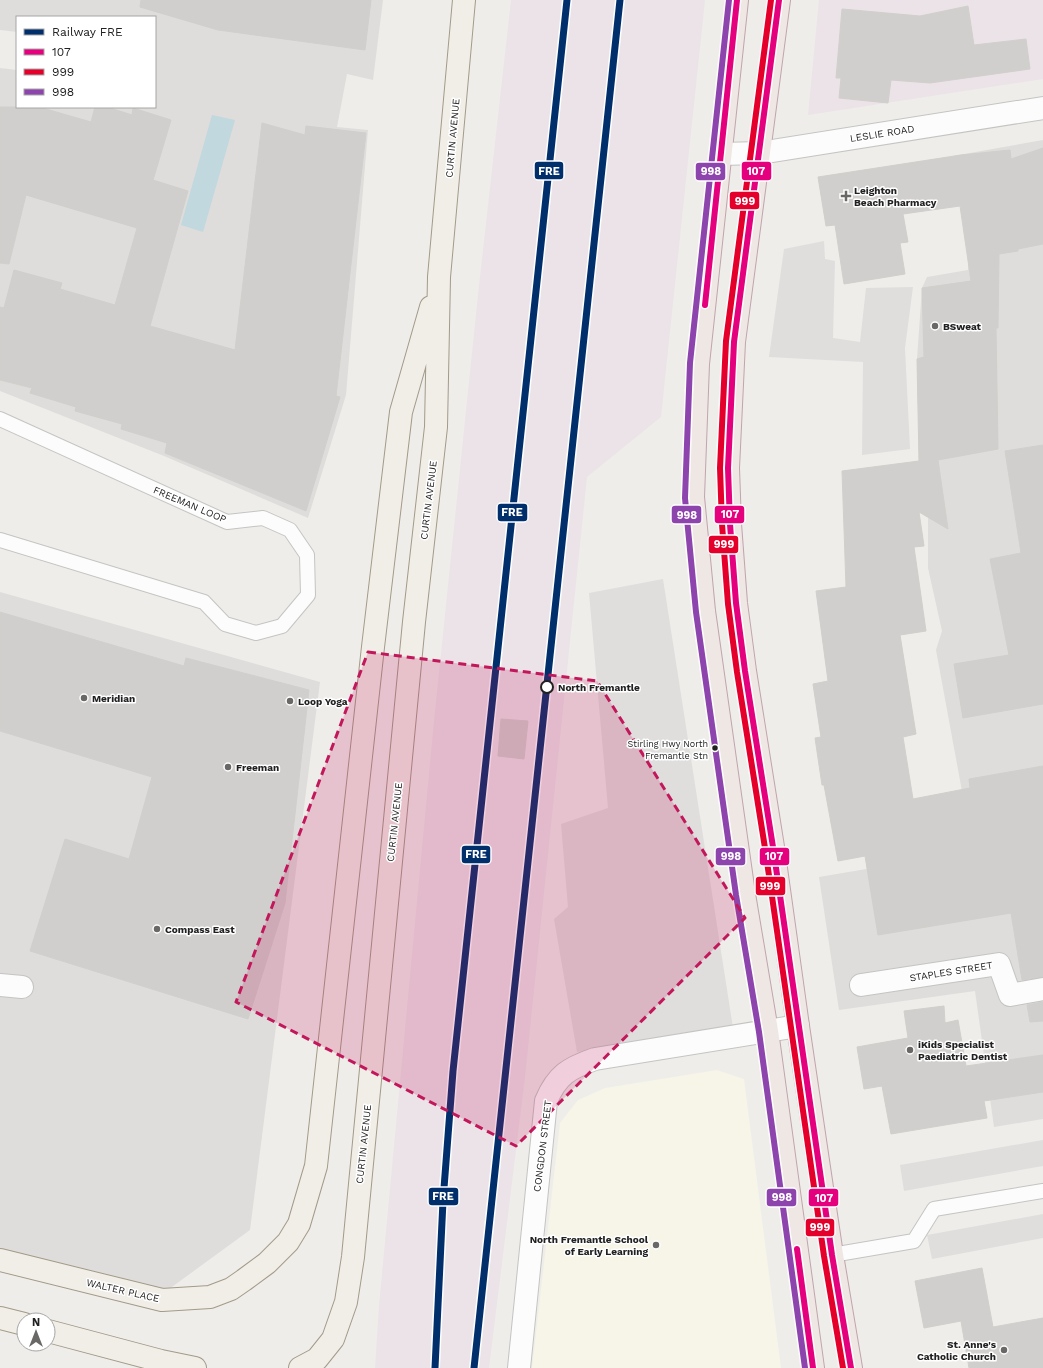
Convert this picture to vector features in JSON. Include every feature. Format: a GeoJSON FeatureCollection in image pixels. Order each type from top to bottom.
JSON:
{"type":"FeatureCollection","features":[{"type":"Feature","properties":{"kind":"highway"},"geometry":{"type":"LineString","coordinates":[[737,0],[698,364],[694,497],[704,611],[743,886],[767,1031],[813,1368]]}},
{"type":"Feature","properties":{"kind":"highway"},"geometry":{"type":"LineString","coordinates":[[779,0],[734,342],[728,468],[730,524],[736,603],[745,671],[774,854],[832,1255],[851,1368]]}},
{"type":"Feature","properties":{"kind":"main road","name":"CURTIN AVENUE"},"geometry":{"type":"LineString","coordinates":[[309,1364],[333,1339],[346,1302],[352,1257],[414,622],[436,427],[439,277],[464,0]]}},
{"type":"Feature","properties":{"kind":"main road","name":"CURTIN AVENUE"},"geometry":{"type":"LineString","coordinates":[[244,1280],[267,1263],[288,1242],[299,1224],[316,1166],[374,640],[401,412],[439,277]]}},
{"type":"Feature","properties":{"kind":"main road","name":"WALTER PLACE"},"geometry":{"type":"LineString","coordinates":[[0,1260],[162,1300],[210,1296],[231,1289],[244,1280]]}},
{"type":"Feature","properties":{"kind":"main road"},"geometry":{"type":"LineString","coordinates":[[0,1318],[16,1322]]}},
{"type":"Feature","properties":{"kind":"main road"},"geometry":{"type":"LineString","coordinates":[[56,1333],[161,1361],[195,1368]]}},
{"type":"Feature","properties":{"kind":"street","name":"LESLIE ROAD"},"geometry":{"type":"LineString","coordinates":[[721,154],[760,152],[1043,108]]}},
{"type":"Feature","properties":{"kind":"street","name":"STAPLES STREET"},"geometry":{"type":"LineString","coordinates":[[861,985],[998,964],[1010,995],[1043,989]]}},
{"type":"Feature","properties":{"kind":"street"},"geometry":{"type":"LineString","coordinates":[[0,985],[22,987]]}},
{"type":"Feature","properties":{"kind":"street","name":"CONGDON STREET"},"geometry":{"type":"LineString","coordinates":[[519,1368],[546,1101],[552,1087],[562,1075],[577,1065],[611,1055],[798,1026]]}},
{"type":"Feature","properties":{"kind":"lane","name":"FREEMAN LOOP"},"geometry":{"type":"LineString","coordinates":[[0,419],[227,522],[263,518],[290,530],[307,555],[308,596],[282,626],[256,633],[225,624],[204,602],[0,540]]}},
{"type":"Feature","properties":{"kind":"lane"},"geometry":{"type":"LineString","coordinates":[[832,1255],[914,1241],[934,1209],[1043,1191]]}},
{"type":"Feature","properties":{"kind":"highlighted area"},"geometry":{"type":"Polygon","coordinates":[[[368,652],[597,681],[745,918],[516,1146],[236,1002],[368,652]]]}},
{"type":"Feature","properties":{"kind":"shaded area"},"geometry":{"type":"Polygon","coordinates":[[[0,0],[383,0],[373,80],[347,74],[337,127],[368,130],[346,395],[308,518],[164,456],[0,391],[0,68],[16,70],[16,108],[156,108],[156,16],[16,16],[16,32],[0,30],[0,0]]]}},
{"type":"Feature","properties":{"kind":"shaded area"},"geometry":{"type":"Polygon","coordinates":[[[511,0],[705,0],[661,417],[587,477],[525,1077],[489,1368],[375,1368],[379,1306],[434,721],[478,295],[511,0]]]}},
{"type":"Feature","properties":{"kind":"shaded area"},"geometry":{"type":"Polygon","coordinates":[[[819,0],[1043,0],[1043,79],[808,115],[819,0]]]}},
{"type":"Feature","properties":{"kind":"shaded area"},"geometry":{"type":"Polygon","coordinates":[[[1043,140],[1043,1119],[994,1127],[975,991],[839,1010],[819,877],[973,851],[936,650],[942,631],[928,568],[928,517],[919,464],[917,359],[922,288],[927,277],[968,270],[968,259],[953,156],[1043,140]]]}},
{"type":"Feature","properties":{"kind":"shaded area"},"geometry":{"type":"Polygon","coordinates":[[[824,241],[825,259],[835,261],[833,338],[860,342],[866,288],[913,287],[905,348],[910,449],[862,455],[863,362],[769,357],[784,249],[824,241]]]}},
{"type":"Feature","properties":{"kind":"shaded area"},"geometry":{"type":"Polygon","coordinates":[[[663,579],[733,1028],[577,1052],[554,919],[568,907],[561,824],[608,808],[589,593],[663,579]]]}},
{"type":"Feature","properties":{"kind":"shaded area"},"geometry":{"type":"Polygon","coordinates":[[[0,592],[320,682],[250,1230],[165,1292],[0,1253],[0,592]]]}},
{"type":"Feature","properties":{"kind":"shaded area","name":"North Fremantle School of Early Learning"},"geometry":{"type":"Polygon","coordinates":[[[717,1070],[744,1079],[781,1368],[532,1368],[560,1123],[578,1100],[605,1088],[717,1070]]]}},
{"type":"Feature","properties":{"kind":"shaded area"},"geometry":{"type":"Polygon","coordinates":[[[1043,1140],[1043,1166],[904,1191],[900,1165],[1043,1140]]]}},
{"type":"Feature","properties":{"kind":"shaded area"},"geometry":{"type":"Polygon","coordinates":[[[1043,1214],[1043,1238],[932,1259],[927,1235],[1043,1214]]]}},
{"type":"Feature","properties":{"kind":"water"},"geometry":{"type":"Polygon","coordinates":[[[212,115],[235,120],[203,232],[181,225],[212,115]]]}},
{"type":"Feature","properties":{"kind":"building"},"geometry":{"type":"Polygon","coordinates":[[[141,0],[371,0],[365,50],[218,30],[140,7],[141,0]]]}},
{"type":"Feature","properties":{"kind":"building"},"geometry":{"type":"Polygon","coordinates":[[[968,6],[974,45],[1026,39],[1030,69],[930,83],[891,80],[888,103],[839,98],[841,78],[836,78],[842,9],[920,16],[968,6]]]}},
{"type":"Feature","properties":{"kind":"building"},"geometry":{"type":"Polygon","coordinates":[[[0,107],[42,108],[91,122],[95,108],[110,108],[132,115],[133,108],[171,120],[153,180],[188,191],[150,326],[235,350],[262,123],[305,135],[306,126],[366,133],[336,396],[340,397],[306,511],[165,453],[167,443],[121,429],[122,424],[75,411],[76,407],[30,393],[32,388],[0,380],[0,307],[4,308],[14,270],[62,283],[60,289],[115,305],[137,228],[26,195],[9,264],[0,263],[0,107]]]}},
{"type":"Feature","properties":{"kind":"building"},"geometry":{"type":"Polygon","coordinates":[[[1043,148],[1043,244],[1018,249],[1018,251],[999,254],[998,328],[996,328],[998,449],[938,460],[948,529],[919,512],[924,546],[914,547],[926,631],[900,635],[916,734],[903,737],[913,799],[970,788],[969,779],[1043,766],[1043,977],[1022,980],[1011,913],[878,935],[865,856],[838,861],[824,785],[822,785],[815,738],[821,737],[813,684],[828,681],[816,591],[846,587],[842,471],[919,461],[917,359],[924,357],[922,288],[971,281],[960,206],[903,214],[908,242],[900,243],[905,274],[844,284],[835,225],[826,226],[818,177],[961,155],[1010,150],[1011,159],[1043,148]]]}},
{"type":"Feature","properties":{"kind":"building"},"geometry":{"type":"Polygon","coordinates":[[[1043,445],[1043,704],[963,718],[954,664],[1009,655],[990,559],[1021,553],[1005,451],[1043,445]]]}},
{"type":"Feature","properties":{"kind":"building"},"geometry":{"type":"Polygon","coordinates":[[[0,612],[184,666],[186,658],[309,690],[285,903],[248,1019],[30,951],[65,839],[129,859],[152,777],[0,731],[0,612]]]}},
{"type":"Feature","properties":{"kind":"building"},"geometry":{"type":"Polygon","coordinates":[[[501,719],[528,721],[524,759],[498,756],[501,719]]]}},
{"type":"Feature","properties":{"kind":"building"},"geometry":{"type":"Polygon","coordinates":[[[1043,1002],[1043,1021],[1030,1022],[1027,1005],[1043,1002]]]}},
{"type":"Feature","properties":{"kind":"building"},"geometry":{"type":"Polygon","coordinates":[[[944,1006],[945,1023],[958,1020],[966,1066],[1043,1055],[1043,1092],[984,1101],[987,1118],[891,1134],[882,1086],[864,1089],[857,1047],[908,1038],[904,1011],[944,1006]]]}},
{"type":"Feature","properties":{"kind":"building"},"geometry":{"type":"Polygon","coordinates":[[[982,1268],[993,1327],[1043,1318],[1043,1368],[969,1368],[961,1321],[924,1328],[915,1281],[982,1268]]]}},
{"type":"Feature","properties":{"kind":"rail line","name":"FRE"},"geometry":{"type":"LineString","coordinates":[[435,1368],[443,1201],[453,1071],[567,0]]}},
{"type":"Feature","properties":{"kind":"rail line","name":"FRE"},"geometry":{"type":"LineString","coordinates":[[474,1368],[620,0]]}},
{"type":"Feature","properties":{"kind":"transit line","name":"998"},"geometry":{"type":"LineString","coordinates":[[729,0],[690,363],[685,498],[696,612],[736,895],[759,1032],[805,1368]]}},
{"type":"Feature","properties":{"kind":"transit line","name":"107"},"geometry":{"type":"LineString","coordinates":[[705,305],[737,0]]}},
{"type":"Feature","properties":{"kind":"transit line","name":"999"},"geometry":{"type":"LineString","coordinates":[[771,0],[726,341],[720,468],[722,524],[728,604],[737,672],[765,848],[824,1256],[843,1368]]}},
{"type":"Feature","properties":{"kind":"transit line","name":"107"},"geometry":{"type":"LineString","coordinates":[[779,0],[734,342],[728,468],[730,524],[736,603],[745,671],[773,847],[832,1255],[851,1368]]}},
{"type":"Feature","properties":{"kind":"transit line","name":"107"},"geometry":{"type":"LineString","coordinates":[[797,1249],[813,1368]]}},
{"type":"Feature","properties":{"kind":"place","name":"Leighton Beach Pharmacy"},"geometry":{"type":"Point","coordinates":[846,196]}},
{"type":"Feature","properties":{"kind":"place","name":"BSweat"},"geometry":{"type":"Point","coordinates":[935,326]}},
{"type":"Feature","properties":{"kind":"place","name":"North Fremantle"},"geometry":{"type":"Point","coordinates":[547,687]}},
{"type":"Feature","properties":{"kind":"place","name":"Meridian"},"geometry":{"type":"Point","coordinates":[84,698]}},
{"type":"Feature","properties":{"kind":"place","name":"Loop Yoga"},"geometry":{"type":"Point","coordinates":[290,701]}},
{"type":"Feature","properties":{"kind":"place","name":"Stirling Hwy North Fremantle Stn"},"geometry":{"type":"Point","coordinates":[715,748]}},
{"type":"Feature","properties":{"kind":"place","name":"Freeman"},"geometry":{"type":"Point","coordinates":[228,767]}},
{"type":"Feature","properties":{"kind":"place","name":"Compass East"},"geometry":{"type":"Point","coordinates":[157,929]}},
{"type":"Feature","properties":{"kind":"place","name":"iKids Specialist Paediatric Dentist"},"geometry":{"type":"Point","coordinates":[910,1050]}},
{"type":"Feature","properties":{"kind":"place","name":"North Fremantle School of Early Learning"},"geometry":{"type":"Point","coordinates":[656,1245]}},
{"type":"Feature","properties":{"kind":"place","name":"St. Anne's Catholic Church"},"geometry":{"type":"Point","coordinates":[1004,1350]}}]}
